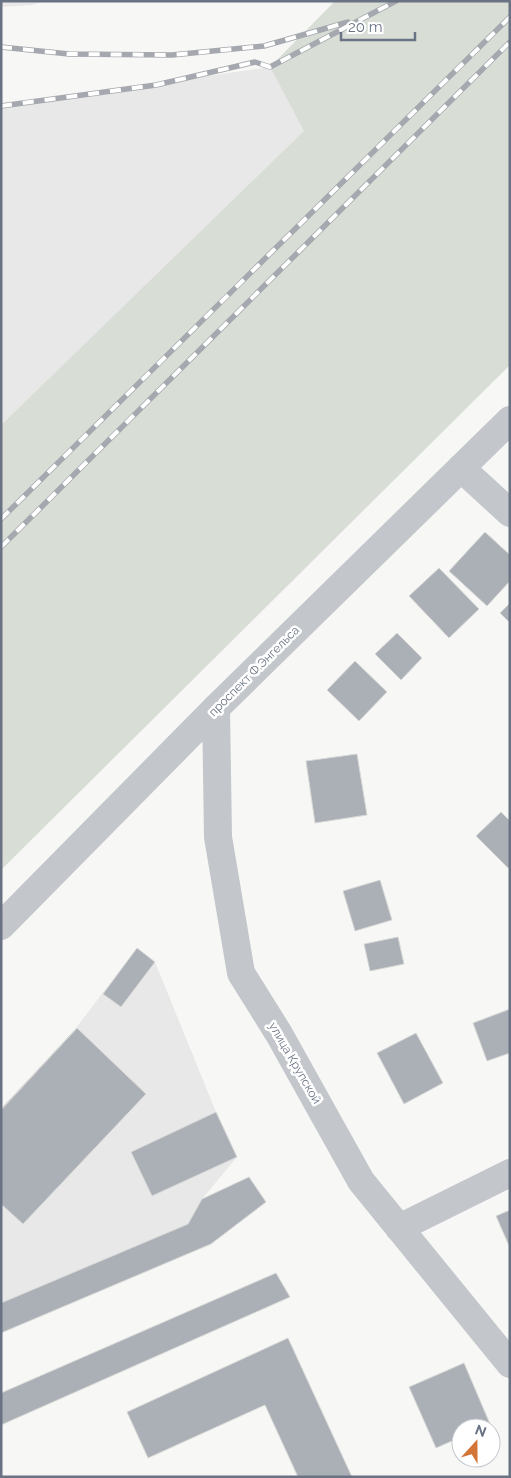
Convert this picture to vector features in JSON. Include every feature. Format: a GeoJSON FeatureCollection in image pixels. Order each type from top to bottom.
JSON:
{"type":"FeatureCollection","features":[{"type":"Feature","properties":{"kind":"street","name":"проспект Ф.Энгельса"},"geometry":{"type":"LineString","coordinates":[[1,926],[216,708],[510,420]]}},
{"type":"Feature","properties":{"kind":"street"},"geometry":{"type":"LineString","coordinates":[[461,468],[510,513]]}},
{"type":"Feature","properties":{"kind":"street","name":"улица Крупской"},"geometry":{"type":"LineString","coordinates":[[216,708],[218,837],[241,973],[279,1034],[361,1181],[510,1364]]}},
{"type":"Feature","properties":{"kind":"street"},"geometry":{"type":"LineString","coordinates":[[399,1228],[510,1173]]}},
{"type":"Feature","properties":{"kind":"shaded area"},"geometry":{"type":"Polygon","coordinates":[[[1,1],[45,1],[32,5],[1,7],[1,1]]]}},
{"type":"Feature","properties":{"kind":"shaded area"},"geometry":{"type":"Polygon","coordinates":[[[335,1],[510,1],[510,365],[1,870],[1,425],[304,131],[270,67],[335,1]]]}},
{"type":"Feature","properties":{"kind":"shaded area"},"geometry":{"type":"Polygon","coordinates":[[[270,67],[305,131],[1,425],[1,106],[270,67]]]}},
{"type":"Feature","properties":{"kind":"shaded area"},"geometry":{"type":"Polygon","coordinates":[[[137,948],[155,962],[216,1112],[237,1157],[202,1199],[188,1224],[1,1303],[1,1109],[76,1028],[137,948]]]}},
{"type":"Feature","properties":{"kind":"building"},"geometry":{"type":"Polygon","coordinates":[[[485,532],[510,555],[510,581],[487,606],[449,571],[485,532]]]}},
{"type":"Feature","properties":{"kind":"building"},"geometry":{"type":"Polygon","coordinates":[[[439,568],[479,609],[449,638],[409,596],[439,568]]]}},
{"type":"Feature","properties":{"kind":"building"},"geometry":{"type":"Polygon","coordinates":[[[510,603],[510,623],[500,613],[510,603]]]}},
{"type":"Feature","properties":{"kind":"building"},"geometry":{"type":"Polygon","coordinates":[[[397,633],[422,658],[401,680],[375,654],[397,633]]]}},
{"type":"Feature","properties":{"kind":"building"},"geometry":{"type":"Polygon","coordinates":[[[355,661],[387,692],[359,721],[327,690],[355,661]]]}},
{"type":"Feature","properties":{"kind":"building"},"geometry":{"type":"Polygon","coordinates":[[[357,754],[367,815],[315,823],[306,761],[357,754]]]}},
{"type":"Feature","properties":{"kind":"building"},"geometry":{"type":"Polygon","coordinates":[[[501,812],[510,821],[510,867],[508,868],[476,836],[501,812]]]}},
{"type":"Feature","properties":{"kind":"building"},"geometry":{"type":"Polygon","coordinates":[[[380,880],[392,920],[355,931],[343,891],[380,880]]]}},
{"type":"Feature","properties":{"kind":"building"},"geometry":{"type":"Polygon","coordinates":[[[398,937],[404,964],[370,971],[364,944],[398,937]]]}},
{"type":"Feature","properties":{"kind":"building"},"geometry":{"type":"Polygon","coordinates":[[[137,948],[155,962],[121,1007],[103,994],[137,948]]]}},
{"type":"Feature","properties":{"kind":"building"},"geometry":{"type":"Polygon","coordinates":[[[510,1009],[510,1053],[487,1061],[473,1023],[510,1009]]]}},
{"type":"Feature","properties":{"kind":"building"},"geometry":{"type":"Polygon","coordinates":[[[77,1028],[146,1094],[23,1224],[1,1204],[1,1110],[77,1028]]]}},
{"type":"Feature","properties":{"kind":"building"},"geometry":{"type":"Polygon","coordinates":[[[77,1028],[1,1110],[1,1109],[77,1028]]]}},
{"type":"Feature","properties":{"kind":"building"},"geometry":{"type":"Polygon","coordinates":[[[416,1033],[443,1083],[404,1104],[377,1053],[416,1033]]]}},
{"type":"Feature","properties":{"kind":"building"},"geometry":{"type":"Polygon","coordinates":[[[216,1112],[237,1157],[152,1196],[131,1152],[216,1112]]]}},
{"type":"Feature","properties":{"kind":"building"},"geometry":{"type":"Polygon","coordinates":[[[249,1177],[266,1202],[211,1244],[1,1333],[1,1303],[188,1224],[202,1199],[249,1177]]]}},
{"type":"Feature","properties":{"kind":"building"},"geometry":{"type":"Polygon","coordinates":[[[510,1210],[510,1248],[496,1216],[510,1210]]]}},
{"type":"Feature","properties":{"kind":"building"},"geometry":{"type":"Polygon","coordinates":[[[276,1273],[290,1297],[1,1425],[1,1393],[276,1273]]]}},
{"type":"Feature","properties":{"kind":"building"},"geometry":{"type":"Polygon","coordinates":[[[288,1338],[352,1477],[298,1477],[265,1405],[148,1458],[127,1412],[288,1338]]]}},
{"type":"Feature","properties":{"kind":"building"},"geometry":{"type":"Polygon","coordinates":[[[464,1363],[487,1418],[451,1418],[451,1441],[436,1448],[409,1387],[464,1363]]]}},
{"type":"Feature","properties":{"kind":"railway"},"geometry":{"type":"LineString","coordinates":[[1,106],[156,85],[255,62],[270,67],[396,1]]}},
{"type":"Feature","properties":{"kind":"railway"},"geometry":{"type":"LineString","coordinates":[[1,519],[510,17]]}},
{"type":"Feature","properties":{"kind":"railway"},"geometry":{"type":"LineString","coordinates":[[1,47],[69,54],[172,55],[264,46],[348,22]]}},
{"type":"Feature","properties":{"kind":"railway"},"geometry":{"type":"LineString","coordinates":[[1,547],[510,42]]}}]}
